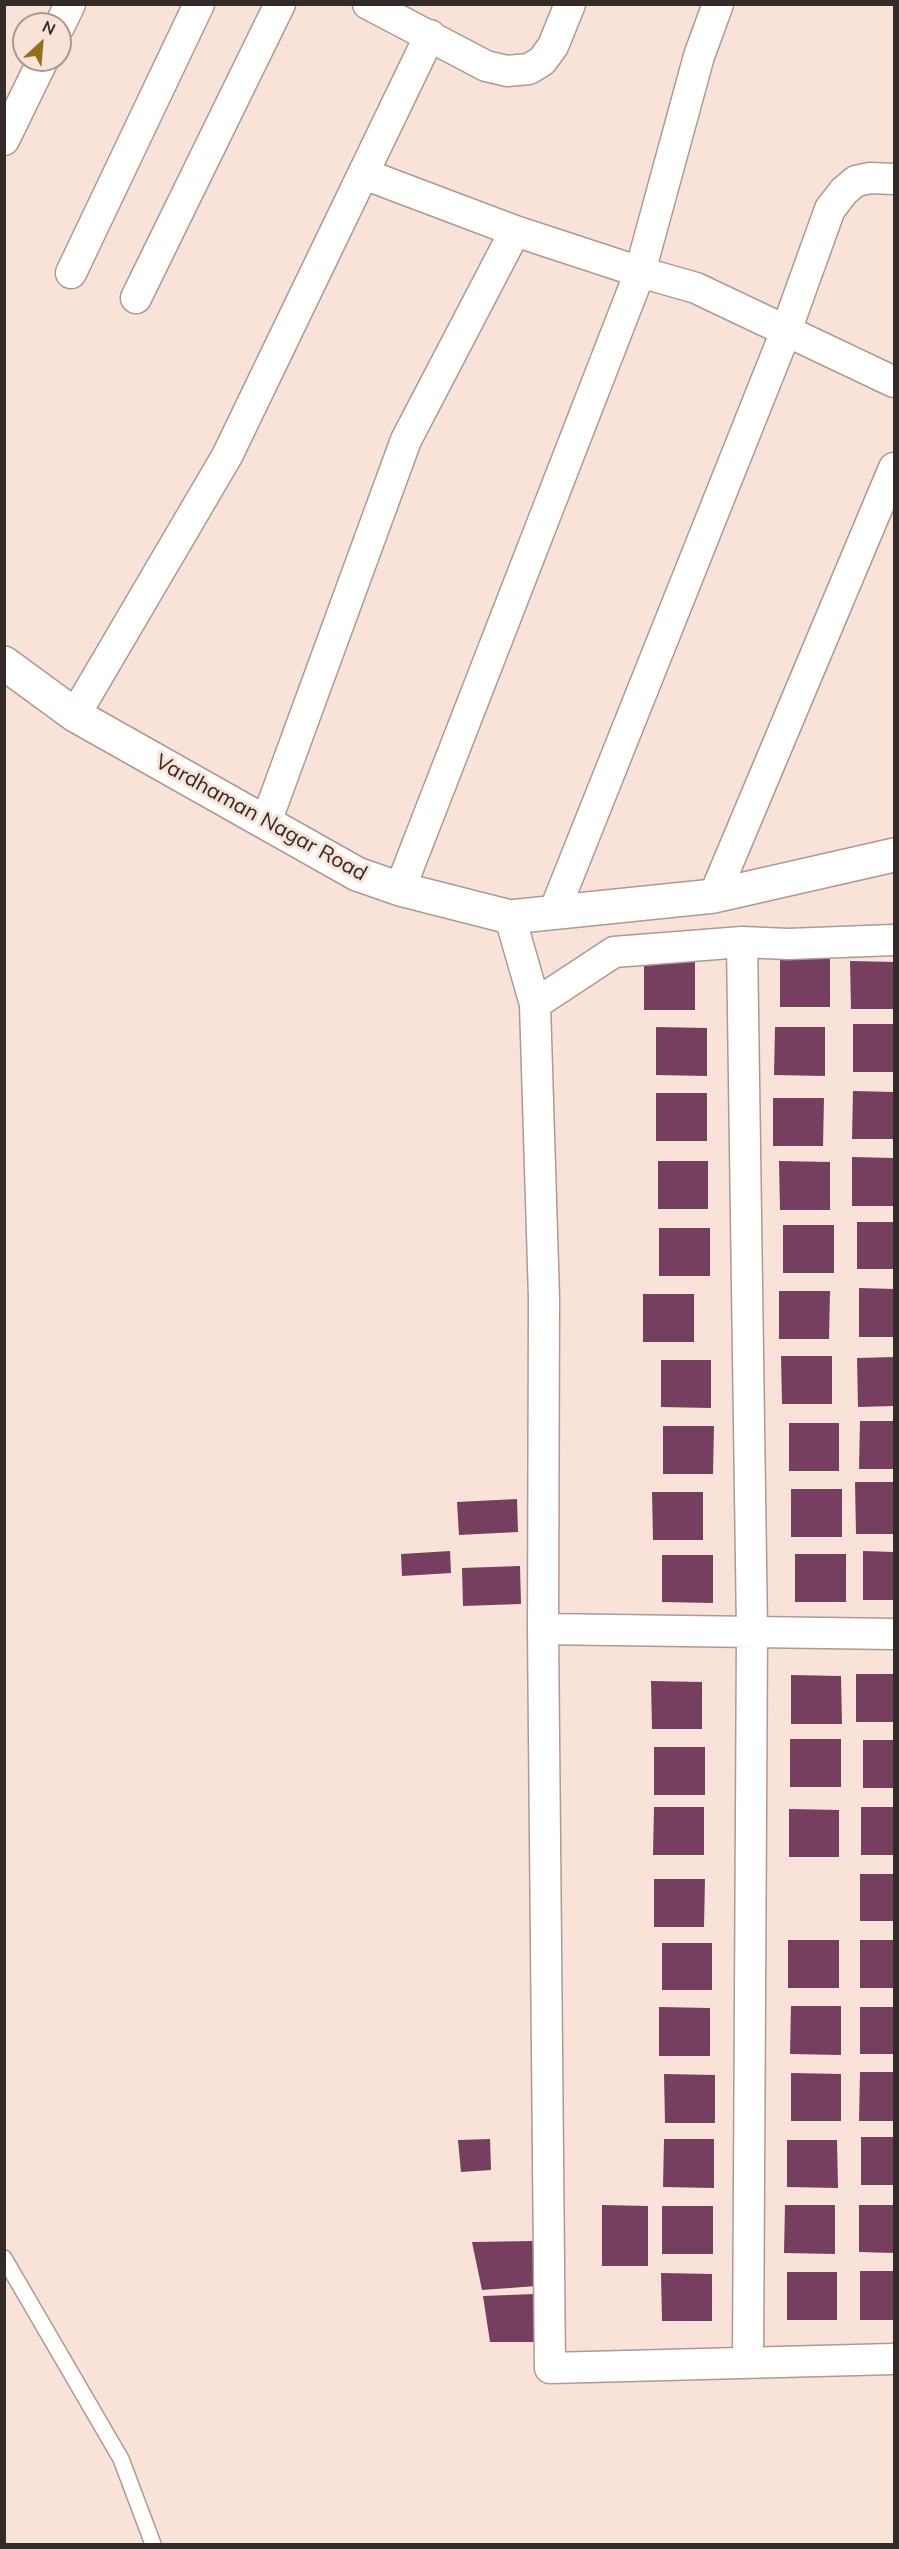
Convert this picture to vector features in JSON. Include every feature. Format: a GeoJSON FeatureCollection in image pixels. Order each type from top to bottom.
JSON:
{"type":"FeatureCollection","features":[{"type":"Feature","properties":{"kind":"street"},"geometry":{"type":"LineString","coordinates":[[71,273],[199,4]]}},
{"type":"Feature","properties":{"kind":"street"},"geometry":{"type":"LineString","coordinates":[[136,298],[280,4]]}},
{"type":"Feature","properties":{"kind":"street"},"geometry":{"type":"LineString","coordinates":[[368,4],[486,66],[507,71],[529,69],[542,61],[553,46],[570,4]]}},
{"type":"Feature","properties":{"kind":"street"},"geometry":{"type":"LineString","coordinates":[[400,889],[640,272],[699,56],[718,4]]}},
{"type":"Feature","properties":{"kind":"street"},"geometry":{"type":"LineString","coordinates":[[75,715],[228,456],[430,35]]}},
{"type":"Feature","properties":{"kind":"street"},"geometry":{"type":"LineString","coordinates":[[4,140],[37,72]]}},
{"type":"Feature","properties":{"kind":"street"},"geometry":{"type":"LineString","coordinates":[[364,174],[515,231],[696,288],[894,382]]}},
{"type":"Feature","properties":{"kind":"street"},"geometry":{"type":"LineString","coordinates":[[554,912],[786,331],[830,210],[844,191],[856,181],[870,178],[894,179]]}},
{"type":"Feature","properties":{"kind":"street"},"geometry":{"type":"LineString","coordinates":[[266,822],[406,440],[515,231]]}},
{"type":"Feature","properties":{"kind":"street"},"geometry":{"type":"LineString","coordinates":[[714,896],[894,468]]}},
{"type":"Feature","properties":{"kind":"street","name":"Vardhaman Nagar Road"},"geometry":{"type":"LineString","coordinates":[[4,663],[75,715],[357,874],[400,889],[510,917],[714,896],[894,854]]}},
{"type":"Feature","properties":{"kind":"street"},"geometry":{"type":"LineString","coordinates":[[510,917],[535,1004],[544,1298],[543,1629],[550,2368],[894,2359]]}},
{"type":"Feature","properties":{"kind":"street"},"geometry":{"type":"LineString","coordinates":[[535,1004],[614,952],[742,942],[788,944],[894,940]]}},
{"type":"Feature","properties":{"kind":"street"},"geometry":{"type":"LineString","coordinates":[[742,942],[752,1630],[748,2362]]}},
{"type":"Feature","properties":{"kind":"street"},"geometry":{"type":"LineString","coordinates":[[543,1629],[752,1630],[894,1634]]}},
{"type":"Feature","properties":{"kind":"lane"},"geometry":{"type":"LineString","coordinates":[[4,2258],[121,2459],[153,2544]]}},
{"type":"Feature","properties":{"kind":"building"},"geometry":{"type":"Polygon","coordinates":[[[780,959],[830,959],[830,1007],[780,1007],[780,959]]]}},
{"type":"Feature","properties":{"kind":"building"},"geometry":{"type":"Polygon","coordinates":[[[850,961],[894,962],[894,1009],[851,1009],[850,961]]]}},
{"type":"Feature","properties":{"kind":"building"},"geometry":{"type":"Polygon","coordinates":[[[644,962],[695,962],[695,1010],[644,1010],[644,962]]]}},
{"type":"Feature","properties":{"kind":"building"},"geometry":{"type":"Polygon","coordinates":[[[853,1024],[894,1024],[894,1072],[853,1072],[853,1024]]]}},
{"type":"Feature","properties":{"kind":"building"},"geometry":{"type":"Polygon","coordinates":[[[656,1027],[707,1028],[707,1076],[656,1075],[656,1027]]]}},
{"type":"Feature","properties":{"kind":"building"},"geometry":{"type":"Polygon","coordinates":[[[775,1027],[825,1027],[825,1076],[774,1075],[775,1027]]]}},
{"type":"Feature","properties":{"kind":"building"},"geometry":{"type":"Polygon","coordinates":[[[853,1091],[894,1092],[894,1139],[852,1139],[853,1091]]]}},
{"type":"Feature","properties":{"kind":"building"},"geometry":{"type":"Polygon","coordinates":[[[656,1093],[707,1093],[707,1141],[656,1141],[656,1093]]]}},
{"type":"Feature","properties":{"kind":"building"},"geometry":{"type":"Polygon","coordinates":[[[773,1098],[824,1098],[823,1146],[773,1146],[773,1098]]]}},
{"type":"Feature","properties":{"kind":"building"},"geometry":{"type":"Polygon","coordinates":[[[852,1157],[894,1158],[894,1206],[852,1206],[852,1157]]]}},
{"type":"Feature","properties":{"kind":"building"},"geometry":{"type":"Polygon","coordinates":[[[658,1161],[708,1161],[708,1209],[658,1209],[658,1161]]]}},
{"type":"Feature","properties":{"kind":"building"},"geometry":{"type":"Polygon","coordinates":[[[779,1161],[830,1162],[830,1210],[780,1210],[779,1161]]]}},
{"type":"Feature","properties":{"kind":"building"},"geometry":{"type":"Polygon","coordinates":[[[857,1222],[894,1222],[894,1269],[857,1269],[857,1222]]]}},
{"type":"Feature","properties":{"kind":"building"},"geometry":{"type":"Polygon","coordinates":[[[783,1225],[834,1225],[834,1273],[783,1273],[783,1225]]]}},
{"type":"Feature","properties":{"kind":"building"},"geometry":{"type":"Polygon","coordinates":[[[659,1228],[710,1228],[710,1276],[659,1276],[659,1228]]]}},
{"type":"Feature","properties":{"kind":"building"},"geometry":{"type":"Polygon","coordinates":[[[859,1288],[894,1289],[894,1337],[859,1337],[859,1288]]]}},
{"type":"Feature","properties":{"kind":"building"},"geometry":{"type":"Polygon","coordinates":[[[779,1291],[830,1291],[829,1339],[779,1339],[779,1291]]]}},
{"type":"Feature","properties":{"kind":"building"},"geometry":{"type":"Polygon","coordinates":[[[643,1294],[694,1294],[694,1342],[643,1342],[643,1294]]]}},
{"type":"Feature","properties":{"kind":"building"},"geometry":{"type":"Polygon","coordinates":[[[781,1356],[832,1356],[832,1404],[782,1404],[781,1356]]]}},
{"type":"Feature","properties":{"kind":"building"},"geometry":{"type":"Polygon","coordinates":[[[894,1357],[894,1406],[858,1407],[857,1358],[894,1357]]]}},
{"type":"Feature","properties":{"kind":"building"},"geometry":{"type":"Polygon","coordinates":[[[661,1360],[711,1360],[711,1408],[661,1407],[661,1360]]]}},
{"type":"Feature","properties":{"kind":"building"},"geometry":{"type":"Polygon","coordinates":[[[860,1421],[894,1421],[894,1469],[859,1469],[860,1421]]]}},
{"type":"Feature","properties":{"kind":"building"},"geometry":{"type":"Polygon","coordinates":[[[789,1423],[839,1423],[839,1471],[789,1471],[789,1423]]]}},
{"type":"Feature","properties":{"kind":"building"},"geometry":{"type":"Polygon","coordinates":[[[663,1426],[714,1426],[713,1474],[663,1474],[663,1426]]]}},
{"type":"Feature","properties":{"kind":"building"},"geometry":{"type":"Polygon","coordinates":[[[855,1482],[894,1482],[894,1534],[856,1534],[855,1482]]]}},
{"type":"Feature","properties":{"kind":"building"},"geometry":{"type":"Polygon","coordinates":[[[791,1489],[842,1489],[842,1537],[791,1537],[791,1489]]]}},
{"type":"Feature","properties":{"kind":"building"},"geometry":{"type":"Polygon","coordinates":[[[652,1492],[703,1492],[703,1540],[653,1540],[652,1492]]]}},
{"type":"Feature","properties":{"kind":"building"},"geometry":{"type":"Polygon","coordinates":[[[517,1499],[518,1532],[459,1535],[457,1502],[517,1499]]]}},
{"type":"Feature","properties":{"kind":"building"},"geometry":{"type":"Polygon","coordinates":[[[450,1551],[451,1573],[402,1576],[401,1554],[450,1551]]]}},
{"type":"Feature","properties":{"kind":"building"},"geometry":{"type":"Polygon","coordinates":[[[863,1551],[894,1552],[894,1600],[863,1600],[863,1551]]]}},
{"type":"Feature","properties":{"kind":"building"},"geometry":{"type":"Polygon","coordinates":[[[795,1554],[846,1554],[846,1602],[795,1602],[795,1554]]]}},
{"type":"Feature","properties":{"kind":"building"},"geometry":{"type":"Polygon","coordinates":[[[662,1555],[713,1555],[713,1603],[662,1602],[662,1555]]]}},
{"type":"Feature","properties":{"kind":"building"},"geometry":{"type":"Polygon","coordinates":[[[520,1566],[521,1604],[463,1606],[462,1568],[520,1566]]]}},
{"type":"Feature","properties":{"kind":"building"},"geometry":{"type":"Polygon","coordinates":[[[856,1674],[894,1674],[894,1722],[856,1722],[856,1674]]]}},
{"type":"Feature","properties":{"kind":"building"},"geometry":{"type":"Polygon","coordinates":[[[791,1675],[841,1676],[842,1724],[791,1724],[791,1675]]]}},
{"type":"Feature","properties":{"kind":"building"},"geometry":{"type":"Polygon","coordinates":[[[651,1681],[702,1682],[702,1729],[652,1729],[651,1681]]]}},
{"type":"Feature","properties":{"kind":"building"},"geometry":{"type":"Polygon","coordinates":[[[790,1739],[841,1739],[841,1787],[790,1787],[790,1739]]]}},
{"type":"Feature","properties":{"kind":"building"},"geometry":{"type":"Polygon","coordinates":[[[863,1740],[894,1740],[894,1788],[863,1788],[863,1740]]]}},
{"type":"Feature","properties":{"kind":"building"},"geometry":{"type":"Polygon","coordinates":[[[654,1747],[705,1747],[705,1795],[654,1795],[654,1747]]]}},
{"type":"Feature","properties":{"kind":"building"},"geometry":{"type":"Polygon","coordinates":[[[654,1807],[704,1807],[704,1855],[653,1855],[654,1807]]]}},
{"type":"Feature","properties":{"kind":"building"},"geometry":{"type":"Polygon","coordinates":[[[861,1807],[894,1807],[894,1855],[861,1855],[861,1807]]]}},
{"type":"Feature","properties":{"kind":"building"},"geometry":{"type":"Polygon","coordinates":[[[789,1809],[839,1810],[839,1857],[789,1857],[789,1809]]]}},
{"type":"Feature","properties":{"kind":"building"},"geometry":{"type":"Polygon","coordinates":[[[860,1874],[894,1874],[894,1921],[860,1921],[860,1874]]]}},
{"type":"Feature","properties":{"kind":"building"},"geometry":{"type":"Polygon","coordinates":[[[654,1879],[705,1879],[704,1927],[654,1927],[654,1879]]]}},
{"type":"Feature","properties":{"kind":"building"},"geometry":{"type":"Polygon","coordinates":[[[788,1940],[839,1940],[839,1988],[788,1988],[788,1940]]]}},
{"type":"Feature","properties":{"kind":"building"},"geometry":{"type":"Polygon","coordinates":[[[860,1940],[894,1940],[894,1988],[860,1988],[860,1940]]]}},
{"type":"Feature","properties":{"kind":"building"},"geometry":{"type":"Polygon","coordinates":[[[662,1943],[712,1943],[712,1990],[662,1990],[662,1943]]]}},
{"type":"Feature","properties":{"kind":"building"},"geometry":{"type":"Polygon","coordinates":[[[791,2006],[841,2006],[841,2055],[790,2054],[791,2006]]]}},
{"type":"Feature","properties":{"kind":"building"},"geometry":{"type":"Polygon","coordinates":[[[659,2007],[710,2008],[710,2056],[659,2056],[659,2007]]]}},
{"type":"Feature","properties":{"kind":"building"},"geometry":{"type":"Polygon","coordinates":[[[860,2007],[894,2007],[894,2054],[860,2054],[860,2007]]]}},
{"type":"Feature","properties":{"kind":"building"},"geometry":{"type":"Polygon","coordinates":[[[860,2072],[894,2072],[894,2121],[859,2121],[860,2072]]]}},
{"type":"Feature","properties":{"kind":"building"},"geometry":{"type":"Polygon","coordinates":[[[791,2073],[841,2074],[841,2121],[791,2121],[791,2073]]]}},
{"type":"Feature","properties":{"kind":"building"},"geometry":{"type":"Polygon","coordinates":[[[664,2074],[715,2075],[715,2123],[665,2123],[664,2074]]]}},
{"type":"Feature","properties":{"kind":"building"},"geometry":{"type":"Polygon","coordinates":[[[861,2137],[894,2137],[894,2185],[861,2185],[861,2137]]]}},
{"type":"Feature","properties":{"kind":"building"},"geometry":{"type":"Polygon","coordinates":[[[490,2139],[491,2170],[461,2172],[458,2140],[490,2139]]]}},
{"type":"Feature","properties":{"kind":"building"},"geometry":{"type":"Polygon","coordinates":[[[664,2139],[714,2139],[714,2188],[663,2187],[664,2139]]]}},
{"type":"Feature","properties":{"kind":"building"},"geometry":{"type":"Polygon","coordinates":[[[787,2140],[837,2140],[838,2188],[787,2187],[787,2140]]]}},
{"type":"Feature","properties":{"kind":"building"},"geometry":{"type":"Polygon","coordinates":[[[602,2205],[648,2206],[648,2266],[602,2266],[602,2205]]]}},
{"type":"Feature","properties":{"kind":"building"},"geometry":{"type":"Polygon","coordinates":[[[785,2205],[835,2205],[835,2254],[784,2253],[785,2205]]]}},
{"type":"Feature","properties":{"kind":"building"},"geometry":{"type":"Polygon","coordinates":[[[859,2205],[894,2205],[894,2253],[859,2252],[859,2205]]]}},
{"type":"Feature","properties":{"kind":"building"},"geometry":{"type":"Polygon","coordinates":[[[662,2206],[713,2206],[713,2254],[662,2254],[662,2206]]]}},
{"type":"Feature","properties":{"kind":"building"},"geometry":{"type":"Polygon","coordinates":[[[533,2241],[537,2286],[482,2290],[472,2242],[533,2241]]]}},
{"type":"Feature","properties":{"kind":"building"},"geometry":{"type":"Polygon","coordinates":[[[860,2271],[894,2271],[894,2320],[860,2320],[860,2271]]]}},
{"type":"Feature","properties":{"kind":"building"},"geometry":{"type":"Polygon","coordinates":[[[787,2272],[837,2272],[837,2320],[787,2320],[787,2272]]]}},
{"type":"Feature","properties":{"kind":"building"},"geometry":{"type":"Polygon","coordinates":[[[661,2273],[712,2274],[712,2321],[662,2321],[661,2273]]]}},
{"type":"Feature","properties":{"kind":"building"},"geometry":{"type":"Polygon","coordinates":[[[534,2294],[537,2342],[490,2342],[483,2296],[534,2294]]]}}]}
